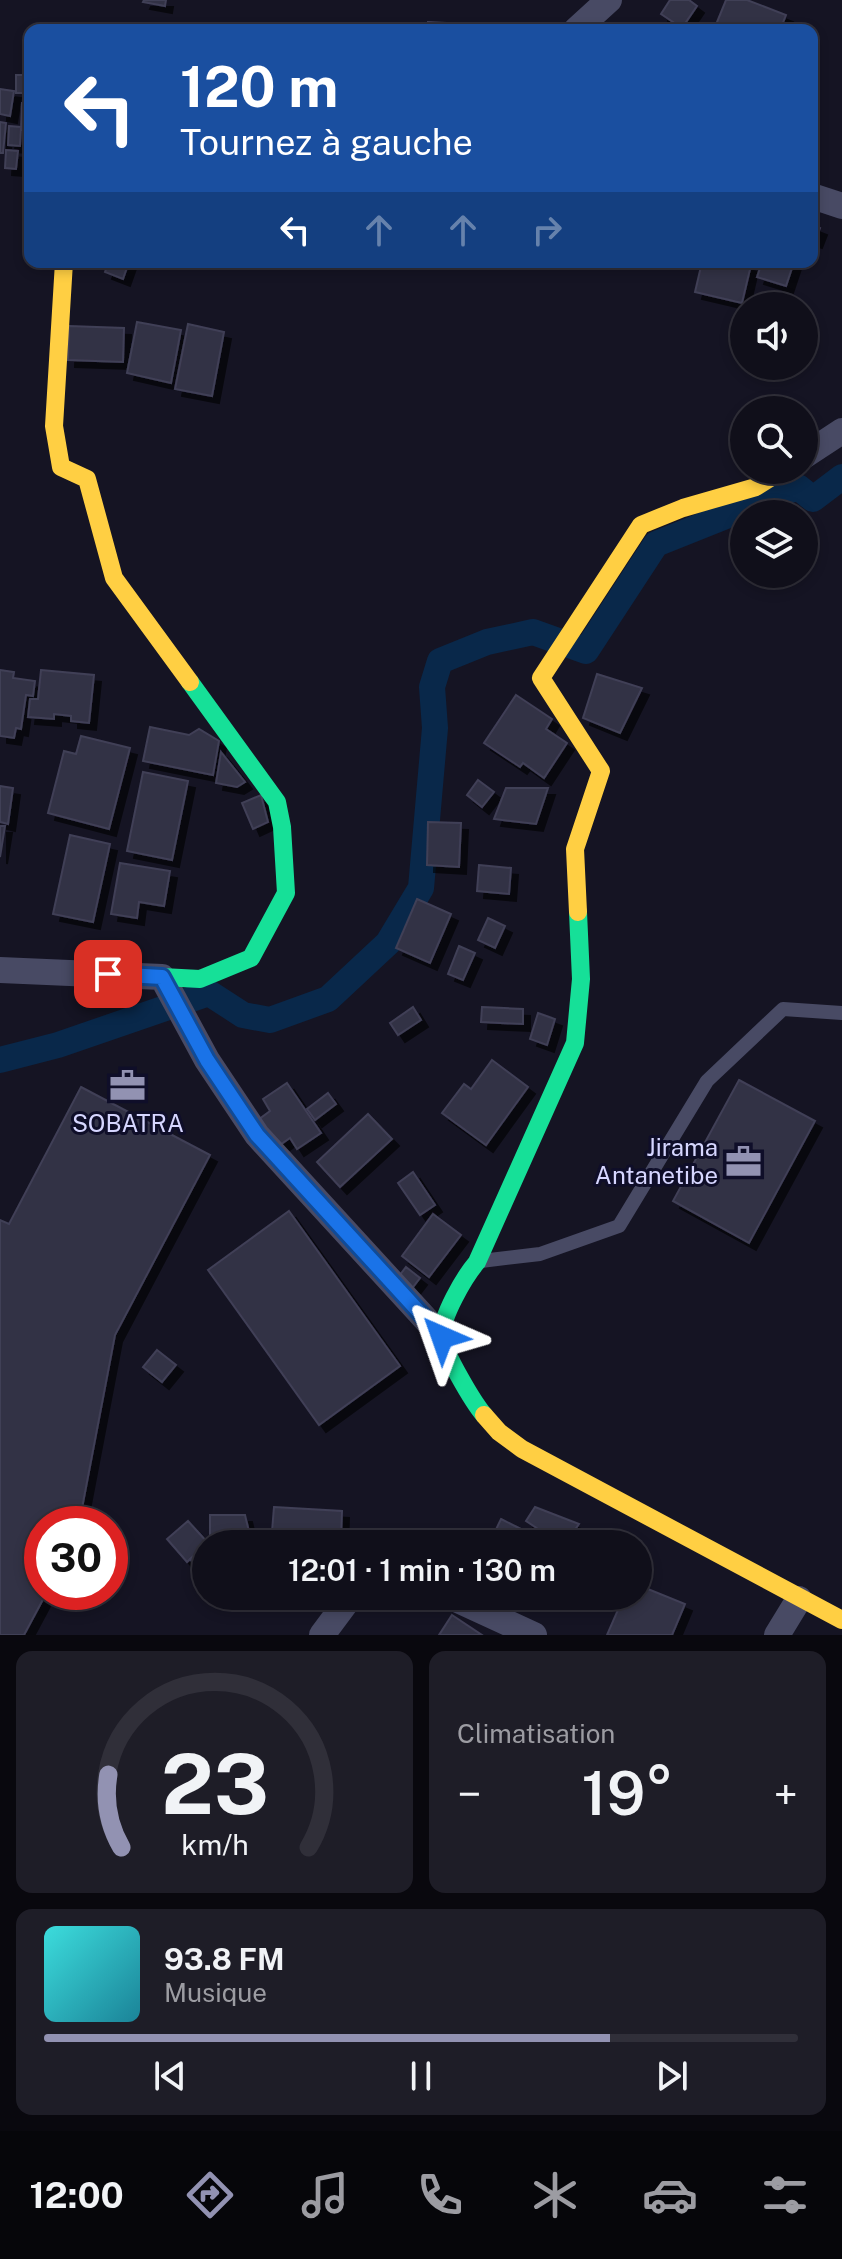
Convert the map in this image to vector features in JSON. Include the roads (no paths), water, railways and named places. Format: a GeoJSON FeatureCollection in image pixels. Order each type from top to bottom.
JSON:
{"type":"FeatureCollection","features":[{"type":"Feature","properties":{"kind":"street"},"geometry":{"type":"LineString","coordinates":[[583,24],[609,0]]}},
{"type":"Feature","properties":{"kind":"street"},"geometry":{"type":"LineString","coordinates":[[818,198],[842,206]]}},
{"type":"Feature","properties":{"kind":"street"},"geometry":{"type":"LineString","coordinates":[[0,970],[200,979],[251,958],[286,893],[282,827],[277,802],[114,578],[87,479],[61,467],[54,426],[64,268]]}},
{"type":"Feature","properties":{"kind":"street"},"geometry":{"type":"LineString","coordinates":[[818,447],[842,431]]}},
{"type":"Feature","properties":{"kind":"street"},"geometry":{"type":"LineString","coordinates":[[442,1337],[446,1318],[461,1285],[477,1262],[575,1043],[581,979],[575,849],[601,771],[541,678],[641,525],[683,508],[761,484]]}},
{"type":"Feature","properties":{"kind":"street"},"geometry":{"type":"LineString","coordinates":[[162,977],[207,1060],[257,1135],[442,1337],[469,1397],[499,1432],[560,1471],[842,1620]]}},
{"type":"Feature","properties":{"kind":"street"},"geometry":{"type":"LineString","coordinates":[[777,1635],[799,1599]]}},
{"type":"Feature","properties":{"kind":"street"},"geometry":{"type":"LineString","coordinates":[[322,1635],[341,1610]]}},
{"type":"Feature","properties":{"kind":"street"},"geometry":{"type":"LineString","coordinates":[[480,1610],[534,1635]]}},
{"type":"Feature","properties":{"kind":"lane"},"geometry":{"type":"LineString","coordinates":[[477,1262],[540,1254],[619,1226],[707,1081],[783,1009],[842,1013]]}},
{"type":"Feature","properties":{"kind":"waterway"},"geometry":{"type":"LineString","coordinates":[[0,1060],[58,1045],[209,993],[243,1015],[270,1020],[328,999],[388,943],[421,888],[435,728],[432,687],[440,661],[487,642],[533,632],[586,651],[656,544],[798,487],[813,499],[842,477]]}},
{"type":"Feature","properties":{"kind":"place","name":"SOBATRA"},"geometry":{"type":"Point","coordinates":[128,1086]}},
{"type":"Feature","properties":{"kind":"place","name":"Jirama Antanetibe"},"geometry":{"type":"Point","coordinates":[744,1161]}}]}
